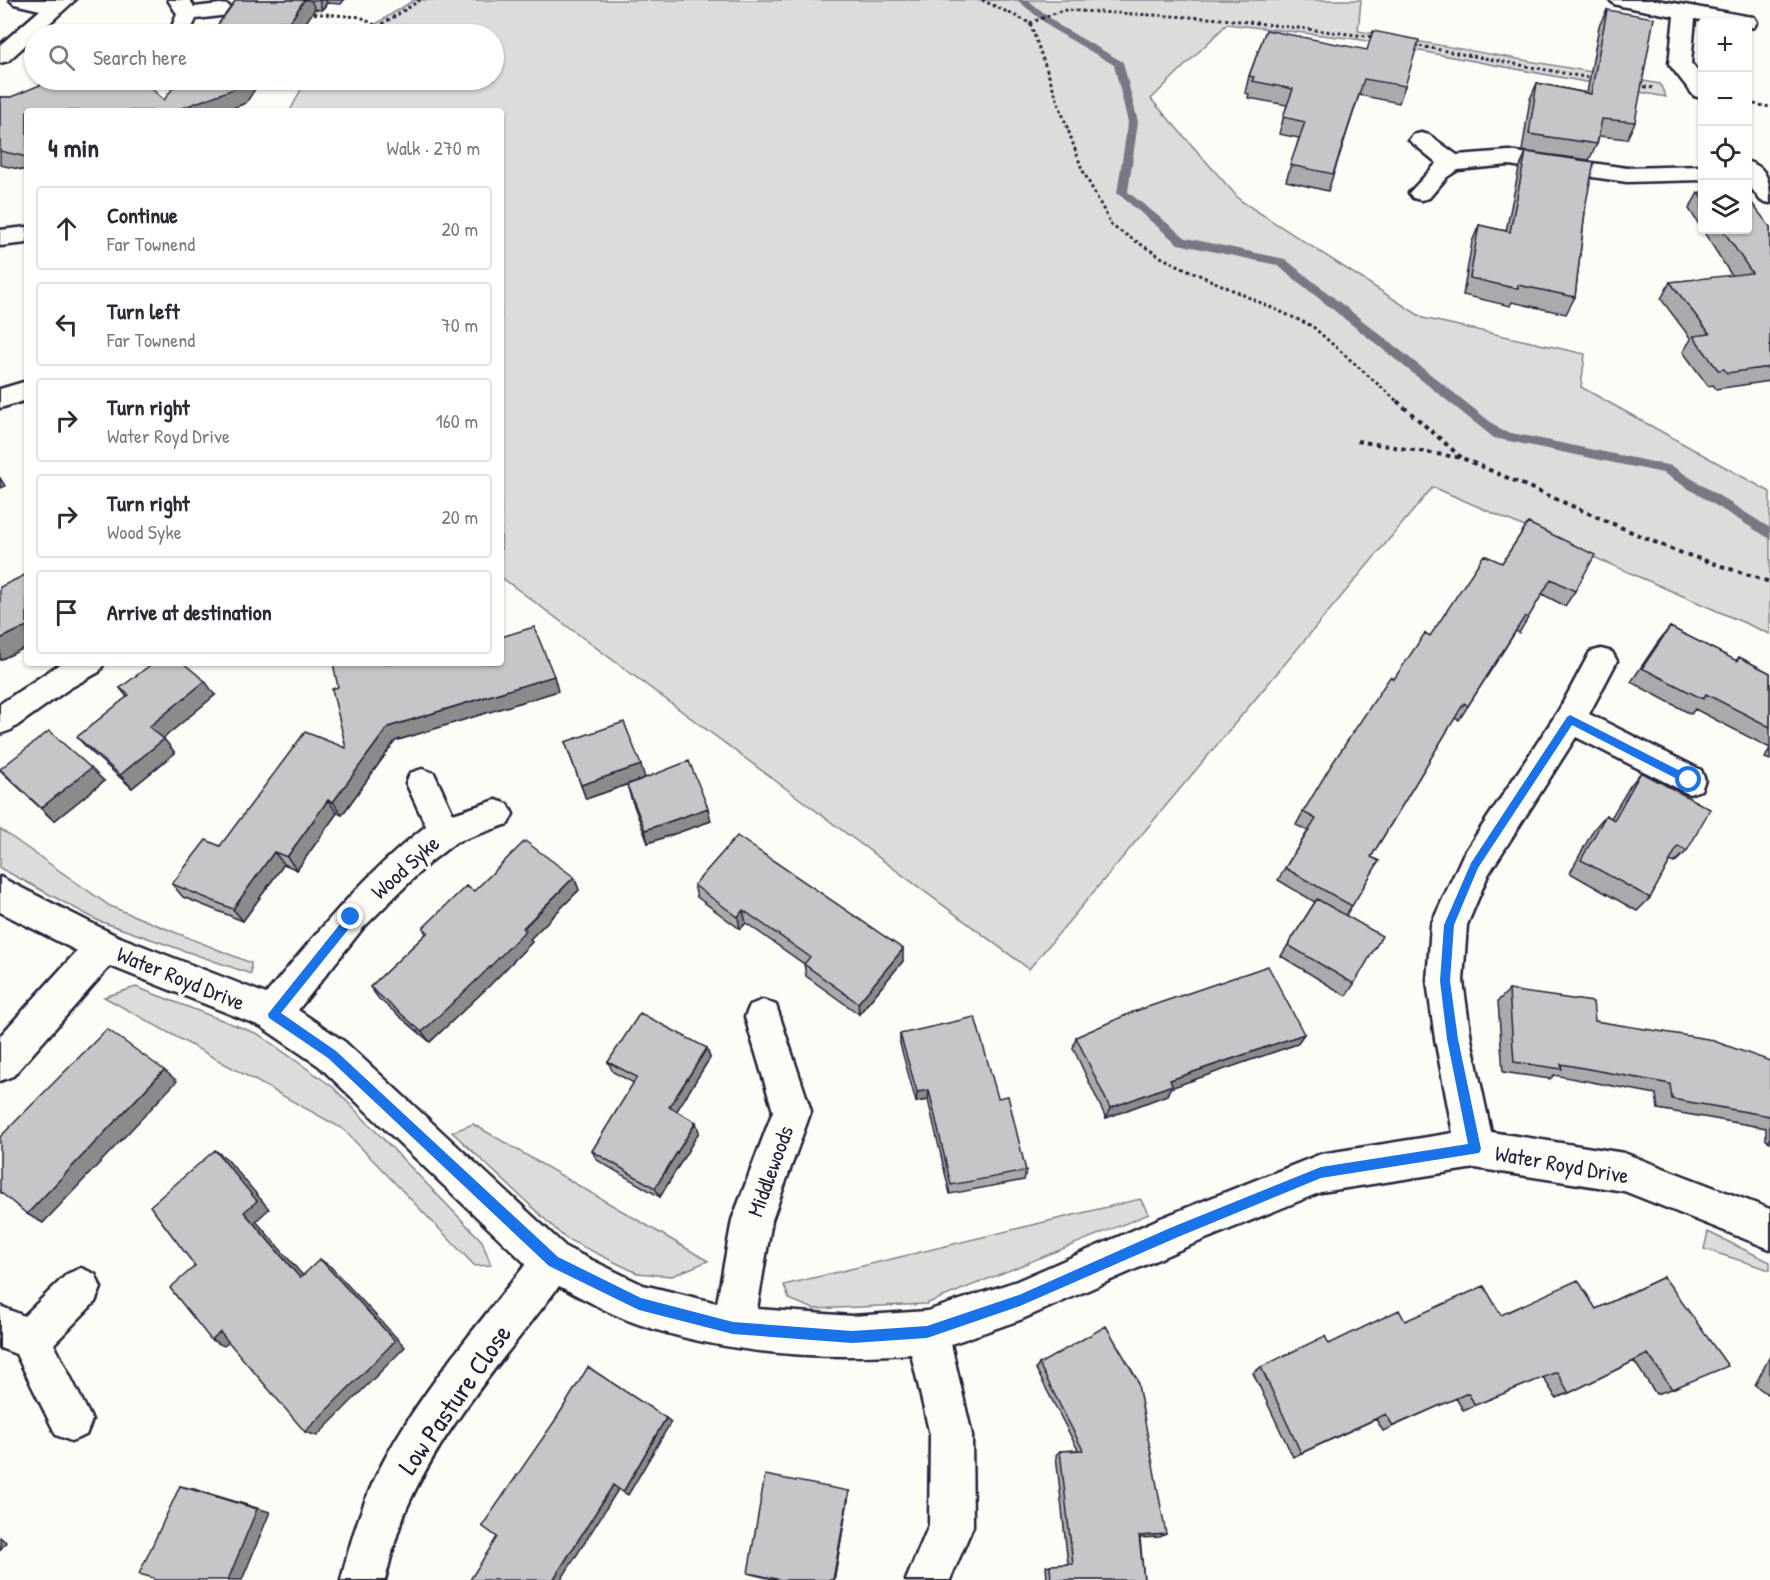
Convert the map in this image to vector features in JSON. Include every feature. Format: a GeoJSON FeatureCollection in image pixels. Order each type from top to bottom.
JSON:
{"type":"FeatureCollection","features":[{"type":"Feature","properties":{"kind":"street"},"geometry":{"type":"LineString","coordinates":[[21,0],[60,4]]}},
{"type":"Feature","properties":{"kind":"street"},"geometry":{"type":"LineString","coordinates":[[1621,0],[1719,18]]}},
{"type":"Feature","properties":{"kind":"street"},"geometry":{"type":"LineString","coordinates":[[37,24],[60,4]]}},
{"type":"Feature","properties":{"kind":"street"},"geometry":{"type":"LineString","coordinates":[[181,24],[184,7],[220,10]]}},
{"type":"Feature","properties":{"kind":"street"},"geometry":{"type":"LineString","coordinates":[[1685,12],[1680,64],[1698,86]]}},
{"type":"Feature","properties":{"kind":"street"},"geometry":{"type":"LineString","coordinates":[[1752,24],[1770,27]]}},
{"type":"Feature","properties":{"kind":"street"},"geometry":{"type":"LineString","coordinates":[[0,56],[24,35]]}},
{"type":"Feature","properties":{"kind":"street"},"geometry":{"type":"LineString","coordinates":[[1421,140],[1452,163]]}},
{"type":"Feature","properties":{"kind":"street"},"geometry":{"type":"LineString","coordinates":[[1421,194],[1439,172],[1452,163],[1509,158],[1627,175],[1698,173]]}},
{"type":"Feature","properties":{"kind":"street"},"geometry":{"type":"LineString","coordinates":[[1752,175],[1770,195]]}},
{"type":"Feature","properties":{"kind":"street"},"geometry":{"type":"LineString","coordinates":[[0,238],[24,236]]}},
{"type":"Feature","properties":{"kind":"street"},"geometry":{"type":"LineString","coordinates":[[0,399],[24,391]]}},
{"type":"Feature","properties":{"kind":"street"},"geometry":{"type":"LineString","coordinates":[[1475,1149],[1453,1039],[1445,981],[1449,925],[1474,866],[1570,719],[1601,661]]}},
{"type":"Feature","properties":{"kind":"street"},"geometry":{"type":"LineString","coordinates":[[0,721],[59,679],[83,666]]}},
{"type":"Feature","properties":{"kind":"street"},"geometry":{"type":"LineString","coordinates":[[1570,719],[1689,780]]}},
{"type":"Feature","properties":{"kind":"street","name":"Wood Syke"},"geometry":{"type":"LineString","coordinates":[[422,783],[445,831]]}},
{"type":"Feature","properties":{"kind":"street","name":"Wood Syke"},"geometry":{"type":"LineString","coordinates":[[273,1014],[351,917],[417,853],[445,831],[496,814]]}},
{"type":"Feature","properties":{"kind":"street","name":"Water Royd Drive"},"geometry":{"type":"LineString","coordinates":[[0,892],[14,902],[104,947],[273,1014],[332,1054],[554,1262],[639,1304],[733,1328],[852,1337],[927,1332],[1020,1300],[1174,1232],[1321,1173],[1475,1149],[1624,1172],[1770,1229]]}},
{"type":"Feature","properties":{"kind":"street"},"geometry":{"type":"LineString","coordinates":[[0,1063],[104,947]]}},
{"type":"Feature","properties":{"kind":"street","name":"Middlewoods"},"geometry":{"type":"LineString","coordinates":[[733,1328],[752,1220],[792,1111],[763,1017]]}},
{"type":"Feature","properties":{"kind":"street","name":"Low Pasture Close"},"geometry":{"type":"LineString","coordinates":[[363,1580],[369,1553],[400,1474],[448,1398],[554,1262]]}},
{"type":"Feature","properties":{"kind":"street"},"geometry":{"type":"LineString","coordinates":[[71,1420],[15,1333],[81,1288]]}},
{"type":"Feature","properties":{"kind":"street"},"geometry":{"type":"LineString","coordinates":[[927,1332],[951,1435],[951,1526],[928,1580]]}},
{"type":"Feature","properties":{"kind":"path"},"geometry":{"type":"LineString","coordinates":[[383,24],[420,0]]}},
{"type":"Feature","properties":{"kind":"path"},"geometry":{"type":"LineString","coordinates":[[982,0],[1030,23],[1082,169],[1112,226],[1164,259],[1312,326],[1462,458]]}},
{"type":"Feature","properties":{"kind":"path"},"geometry":{"type":"LineString","coordinates":[[1030,23],[1063,10],[1223,19],[1383,39]]}},
{"type":"Feature","properties":{"kind":"path"},"geometry":{"type":"LineString","coordinates":[[304,13],[361,17],[373,24]]}},
{"type":"Feature","properties":{"kind":"path"},"geometry":{"type":"LineString","coordinates":[[1406,43],[1601,80]]}},
{"type":"Feature","properties":{"kind":"path"},"geometry":{"type":"LineString","coordinates":[[1635,85],[1657,88]]}},
{"type":"Feature","properties":{"kind":"path"},"geometry":{"type":"LineString","coordinates":[[1752,104],[1770,107]]}},
{"type":"Feature","properties":{"kind":"path"},"geometry":{"type":"LineString","coordinates":[[1357,441],[1462,458],[1673,550],[1770,582]]}},
{"type":"Feature","properties":{"kind":"shaded area"},"geometry":{"type":"Polygon","coordinates":[[[414,0],[1361,0],[1358,31],[1660,84],[1666,97],[1356,39],[1227,24],[1151,99],[1241,201],[1423,318],[1585,354],[1581,387],[1770,492],[1770,634],[1433,487],[1029,969],[504,579],[504,108],[292,108],[301,90],[504,90],[504,24],[376,24],[414,0]]]}},
{"type":"Feature","properties":{"kind":"shaded area"},"geometry":{"type":"Polygon","coordinates":[[[0,829],[110,906],[251,963],[251,974],[99,921],[0,868],[0,829]]]}},
{"type":"Feature","properties":{"kind":"shaded area"},"geometry":{"type":"Polygon","coordinates":[[[136,987],[258,1034],[333,1087],[482,1241],[491,1265],[475,1266],[343,1129],[104,997],[136,987]]]}},
{"type":"Feature","properties":{"kind":"shaded area"},"geometry":{"type":"Polygon","coordinates":[[[473,1124],[708,1261],[672,1276],[637,1273],[565,1238],[452,1132],[473,1124]]]}},
{"type":"Feature","properties":{"kind":"shaded area"},"geometry":{"type":"Polygon","coordinates":[[[1140,1199],[1149,1214],[926,1304],[814,1309],[789,1299],[784,1285],[1140,1199]]]}},
{"type":"Feature","properties":{"kind":"shaded area"},"geometry":{"type":"Polygon","coordinates":[[[1708,1232],[1770,1262],[1770,1270],[1704,1249],[1708,1232]]]}},
{"type":"Feature","properties":{"kind":"building"},"geometry":{"type":"Polygon","coordinates":[[[236,0],[304,0],[290,22],[218,24],[236,0]]]}},
{"type":"Feature","properties":{"kind":"building"},"geometry":{"type":"Polygon","coordinates":[[[1607,10],[1654,18],[1635,122],[1602,119],[1597,144],[1529,134],[1537,83],[1591,94],[1607,10]]]}},
{"type":"Feature","properties":{"kind":"building"},"geometry":{"type":"Polygon","coordinates":[[[1266,30],[1367,50],[1373,31],[1419,40],[1405,86],[1364,79],[1333,174],[1290,165],[1305,122],[1283,117],[1293,89],[1252,81],[1254,77],[1249,76],[1266,30]]]}},
{"type":"Feature","properties":{"kind":"building"},"geometry":{"type":"Polygon","coordinates":[[[28,90],[153,90],[164,100],[172,90],[231,90],[182,108],[24,108],[24,156],[0,151],[0,97],[11,97],[28,90]]]}},
{"type":"Feature","properties":{"kind":"building"},"geometry":{"type":"Polygon","coordinates":[[[1526,152],[1594,162],[1586,203],[1575,297],[1518,285],[1518,289],[1470,278],[1479,225],[1510,232],[1526,152]]]}},
{"type":"Feature","properties":{"kind":"building"},"geometry":{"type":"Polygon","coordinates":[[[1752,203],[1770,227],[1770,367],[1727,373],[1724,369],[1718,370],[1693,336],[1710,334],[1670,282],[1752,273],[1726,234],[1752,234],[1752,203]]]}},
{"type":"Feature","properties":{"kind":"building"},"geometry":{"type":"Polygon","coordinates":[[[1528,523],[1595,555],[1575,591],[1551,579],[1528,618],[1525,616],[1468,706],[1464,703],[1371,857],[1379,861],[1352,906],[1285,868],[1316,819],[1303,812],[1390,677],[1394,679],[1425,633],[1430,636],[1484,555],[1502,563],[1528,523]]]}},
{"type":"Feature","properties":{"kind":"building"},"geometry":{"type":"Polygon","coordinates":[[[24,575],[24,627],[0,639],[0,587],[24,575]]]}},
{"type":"Feature","properties":{"kind":"building"},"geometry":{"type":"Polygon","coordinates":[[[534,627],[554,676],[388,727],[333,802],[328,800],[287,857],[274,852],[233,909],[172,884],[206,840],[220,846],[305,732],[346,748],[332,689],[338,687],[334,666],[504,666],[504,636],[534,627]]]}},
{"type":"Feature","properties":{"kind":"building"},"geometry":{"type":"Polygon","coordinates":[[[1670,627],[1737,661],[1739,657],[1770,673],[1770,727],[1706,694],[1703,699],[1642,668],[1670,627]]]}},
{"type":"Feature","properties":{"kind":"building"},"geometry":{"type":"Polygon","coordinates":[[[149,666],[187,666],[205,681],[149,727],[164,739],[120,775],[77,737],[129,695],[120,688],[149,666]]]}},
{"type":"Feature","properties":{"kind":"building"},"geometry":{"type":"Polygon","coordinates":[[[624,722],[641,765],[581,785],[565,742],[624,722]]]}},
{"type":"Feature","properties":{"kind":"building"},"geometry":{"type":"Polygon","coordinates":[[[49,731],[91,768],[41,808],[0,769],[49,731]]]}},
{"type":"Feature","properties":{"kind":"building"},"geometry":{"type":"Polygon","coordinates":[[[689,761],[708,808],[645,830],[627,785],[689,761]]]}},
{"type":"Feature","properties":{"kind":"building"},"geometry":{"type":"Polygon","coordinates":[[[1641,772],[1710,809],[1687,851],[1678,846],[1650,898],[1581,860],[1606,815],[1614,820],[1641,772]]]}},
{"type":"Feature","properties":{"kind":"building"},"geometry":{"type":"Polygon","coordinates":[[[737,836],[903,949],[858,1003],[804,964],[810,957],[743,910],[738,917],[694,885],[737,836]]]}},
{"type":"Feature","properties":{"kind":"building"},"geometry":{"type":"Polygon","coordinates":[[[525,841],[574,877],[523,928],[526,930],[482,975],[422,1032],[370,987],[428,932],[423,928],[466,886],[474,891],[525,841]]]}},
{"type":"Feature","properties":{"kind":"building"},"geometry":{"type":"Polygon","coordinates":[[[1317,899],[1382,936],[1354,984],[1288,945],[1317,899]]]}},
{"type":"Feature","properties":{"kind":"building"},"geometry":{"type":"Polygon","coordinates":[[[1268,966],[1304,1034],[1170,1080],[1172,1085],[1110,1108],[1076,1037],[1133,1012],[1268,966]]]}},
{"type":"Feature","properties":{"kind":"building"},"geometry":{"type":"Polygon","coordinates":[[[1509,990],[1593,1002],[1595,1021],[1708,1039],[1770,1061],[1770,1116],[1672,1099],[1670,1084],[1561,1064],[1562,1069],[1514,1062],[1509,990]]]}},
{"type":"Feature","properties":{"kind":"building"},"geometry":{"type":"Polygon","coordinates":[[[640,1013],[707,1048],[669,1107],[696,1122],[655,1188],[592,1151],[637,1077],[608,1062],[640,1013]]]}},
{"type":"Feature","properties":{"kind":"building"},"geometry":{"type":"Polygon","coordinates":[[[975,1017],[998,1098],[1008,1096],[1026,1171],[951,1185],[929,1090],[917,1092],[900,1034],[975,1017]]]}},
{"type":"Feature","properties":{"kind":"building"},"geometry":{"type":"Polygon","coordinates":[[[107,1029],[164,1070],[27,1214],[0,1192],[0,1137],[107,1029]]]}},
{"type":"Feature","properties":{"kind":"building"},"geometry":{"type":"Polygon","coordinates":[[[215,1150],[257,1201],[244,1212],[300,1278],[320,1259],[395,1341],[305,1432],[220,1332],[211,1340],[170,1288],[195,1266],[150,1206],[215,1150]]]}},
{"type":"Feature","properties":{"kind":"building"},"geometry":{"type":"Polygon","coordinates":[[[1664,1277],[1728,1366],[1672,1389],[1648,1354],[1569,1393],[1557,1372],[1475,1405],[1468,1393],[1393,1426],[1386,1414],[1301,1453],[1261,1367],[1325,1336],[1329,1344],[1399,1310],[1405,1321],[1484,1286],[1501,1315],[1578,1280],[1596,1309],[1664,1277]]]}},
{"type":"Feature","properties":{"kind":"building"},"geometry":{"type":"Polygon","coordinates":[[[1106,1326],[1137,1379],[1166,1534],[1139,1536],[1144,1580],[1051,1580],[1050,1565],[1073,1564],[1060,1451],[1083,1450],[1039,1364],[1106,1326]]]}},
{"type":"Feature","properties":{"kind":"building"},"geometry":{"type":"Polygon","coordinates":[[[588,1367],[666,1418],[623,1492],[613,1485],[553,1580],[470,1580],[497,1537],[482,1526],[556,1419],[588,1367]]]}},
{"type":"Feature","properties":{"kind":"building"},"geometry":{"type":"Polygon","coordinates":[[[765,1475],[849,1491],[833,1580],[781,1580],[748,1573],[765,1475]]]}},
{"type":"Feature","properties":{"kind":"building"},"geometry":{"type":"Polygon","coordinates":[[[180,1486],[257,1509],[228,1580],[154,1580],[154,1578],[139,1574],[180,1486]]]}},
{"type":"Feature","properties":{"kind":"waterway"},"geometry":{"type":"LineString","coordinates":[[1022,0],[1057,28],[1119,64],[1133,122],[1122,193],[1182,241],[1281,262],[1498,435],[1667,469],[1770,534]]}},
{"type":"Feature","properties":{"kind":"route"},"geometry":{"type":"LineString","coordinates":[[351,917],[273,1014],[332,1054],[554,1262],[639,1304],[733,1328],[852,1337],[927,1332],[1020,1300],[1174,1232],[1321,1173],[1475,1149],[1453,1039],[1445,981],[1449,925],[1474,866],[1570,719],[1689,780]]}}]}
